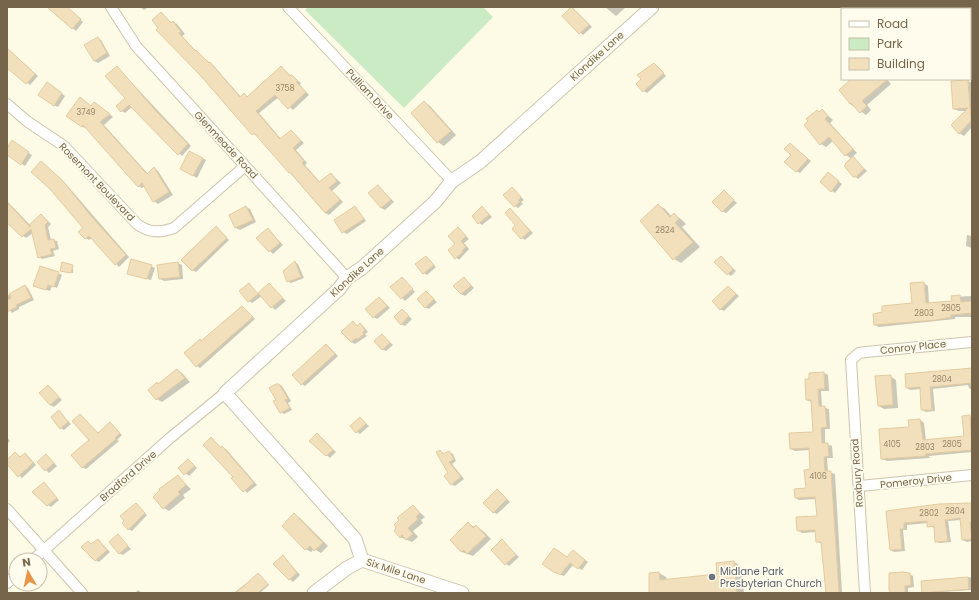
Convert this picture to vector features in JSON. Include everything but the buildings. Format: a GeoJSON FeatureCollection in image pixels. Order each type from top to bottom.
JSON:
{"type":"FeatureCollection","features":[{"type":"Feature","properties":{"kind":"street","name":"Glenmeade Road"},"geometry":{"type":"LineString","coordinates":[[111,7],[136,46],[244,167],[258,179],[347,278]]}},
{"type":"Feature","properties":{"kind":"street","name":"Pulliam Drive"},"geometry":{"type":"LineString","coordinates":[[288,7],[452,181]]}},
{"type":"Feature","properties":{"kind":"street","name":"Klondike Lane"},"geometry":{"type":"LineString","coordinates":[[225,393],[339,289],[347,278],[362,268],[435,202],[452,181],[480,162],[652,7]]}},
{"type":"Feature","properties":{"kind":"street","name":"Rosemont Boulevard"},"geometry":{"type":"LineString","coordinates":[[7,104],[28,122],[64,146],[137,224],[149,231],[166,231],[174,228],[244,167]]}},
{"type":"Feature","properties":{"kind":"street","name":"Conroy Place"},"geometry":{"type":"LineString","coordinates":[[855,355],[866,352],[972,342]]}},
{"type":"Feature","properties":{"kind":"street","name":"Roxbury Road"},"geometry":{"type":"LineString","coordinates":[[855,355],[851,360],[850,366],[857,468],[860,486],[865,593]]}},
{"type":"Feature","properties":{"kind":"street","name":"Bradford Drive"},"geometry":{"type":"LineString","coordinates":[[44,550],[170,438],[225,393]]}},
{"type":"Feature","properties":{"kind":"street"},"geometry":{"type":"LineString","coordinates":[[225,393],[355,539],[362,560]]}},
{"type":"Feature","properties":{"kind":"street","name":"Pomeroy Drive"},"geometry":{"type":"LineString","coordinates":[[860,486],[972,475]]}},
{"type":"Feature","properties":{"kind":"street"},"geometry":{"type":"LineString","coordinates":[[7,509],[82,593]]}},
{"type":"Feature","properties":{"kind":"street","name":"Six Mile Lane"},"geometry":{"type":"LineString","coordinates":[[314,593],[347,568],[362,560],[462,593]]}},
{"type":"Feature","properties":{"kind":"green space"},"geometry":{"type":"Polygon","coordinates":[[[308,7],[483,7],[493,17],[404,108],[305,10],[308,7]]]}},
{"type":"Feature","properties":{"kind":"place","name":"Midlane Park Presbyterian Church"},"geometry":{"type":"Point","coordinates":[712,577]}}]}
